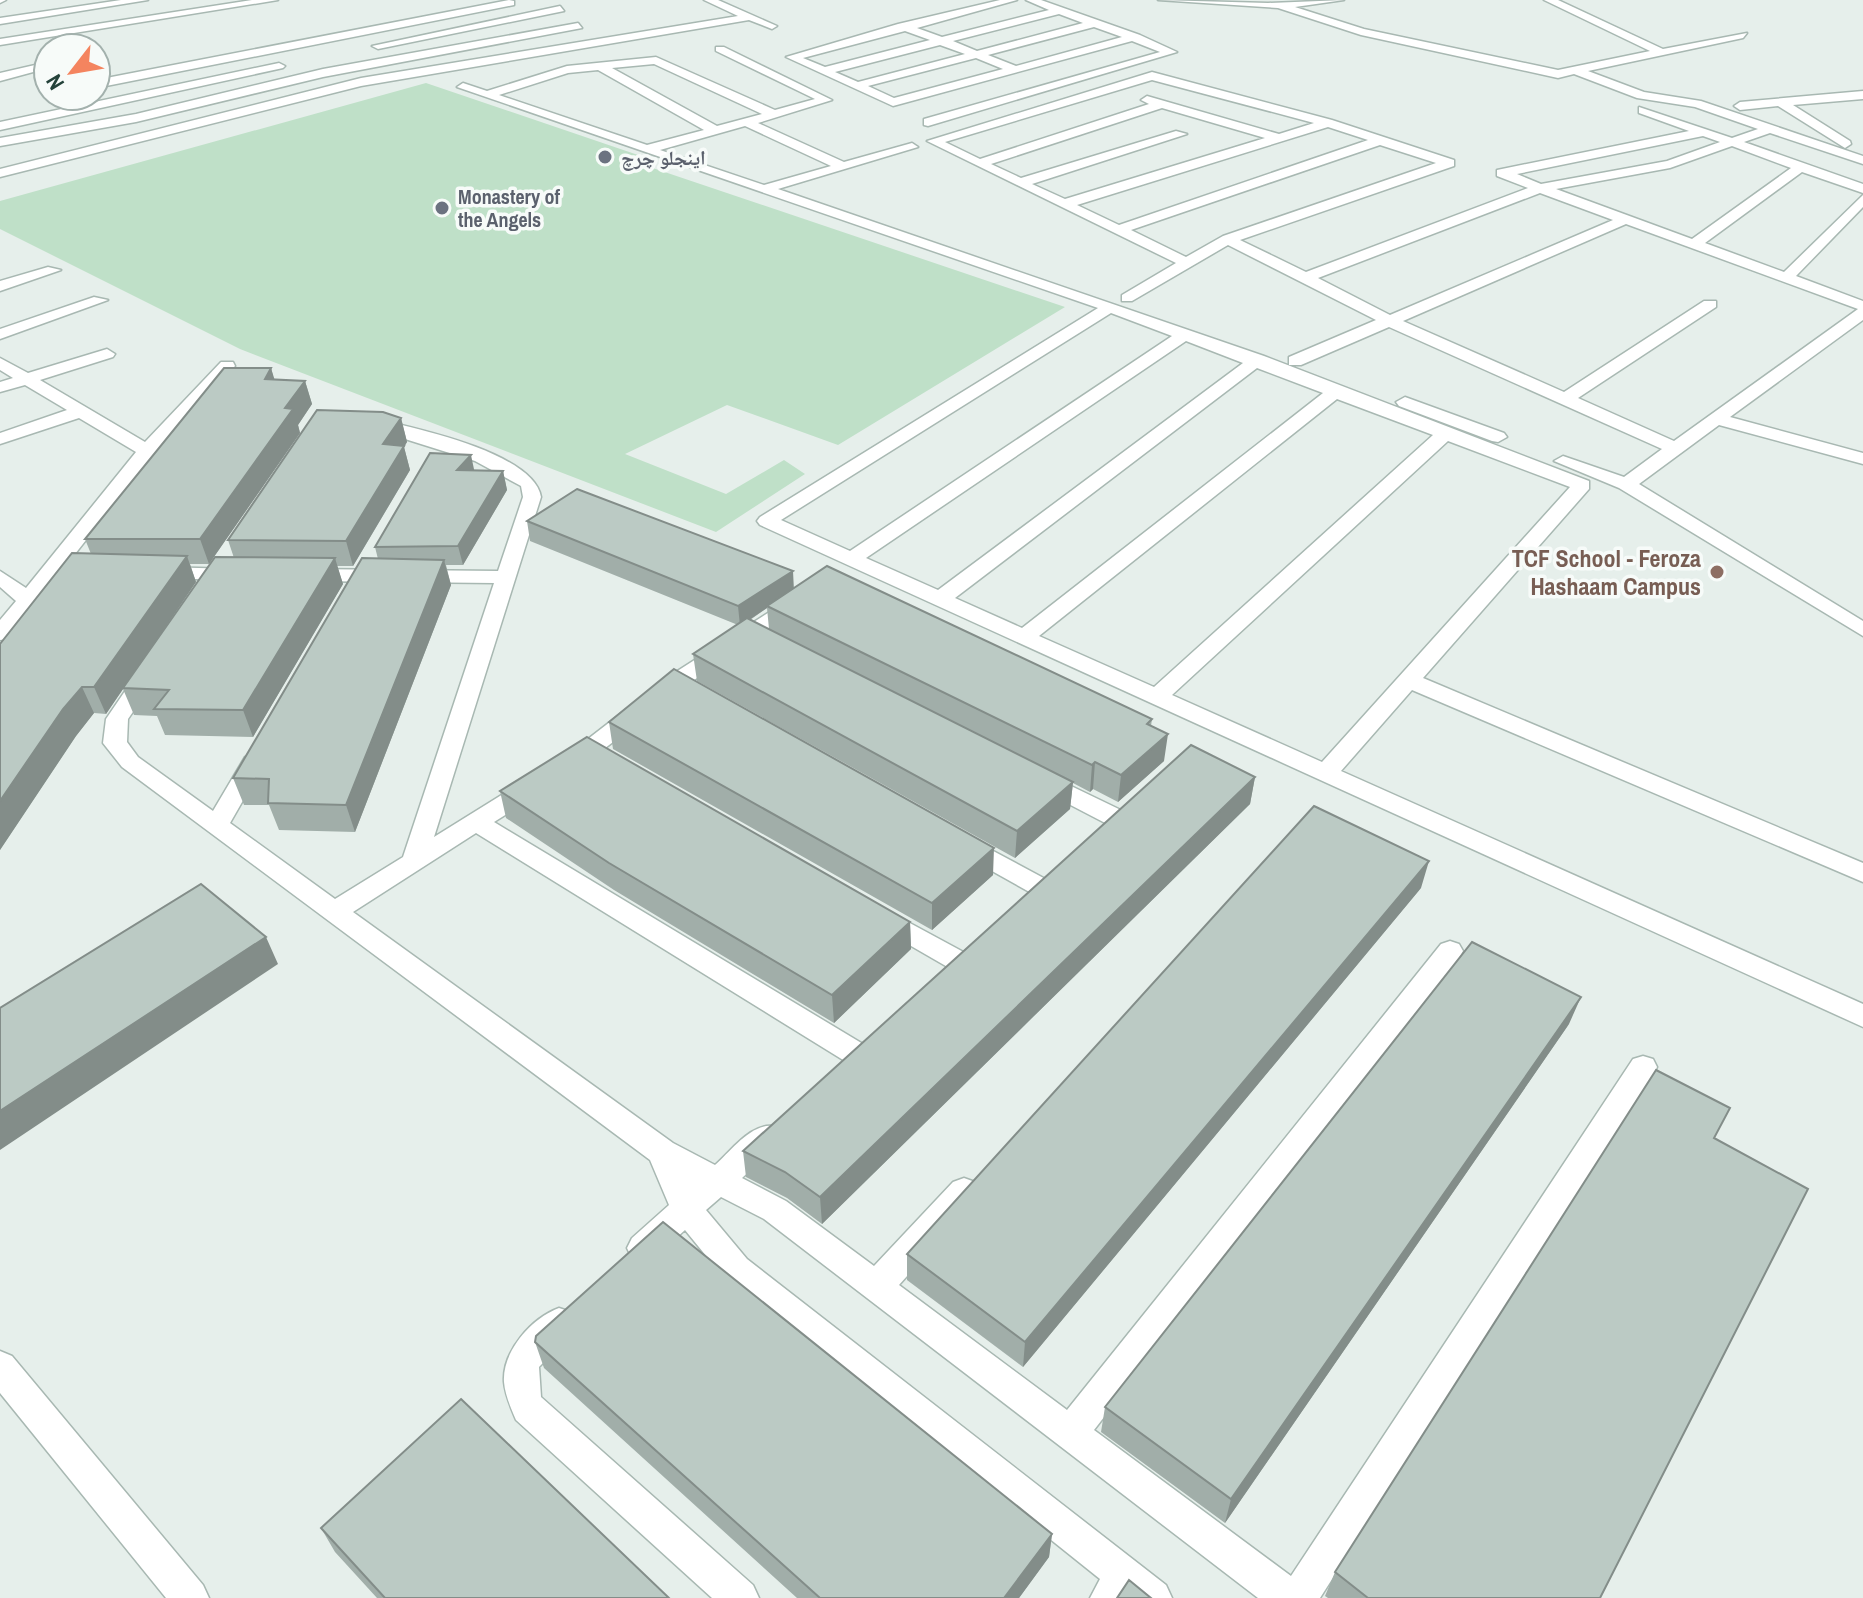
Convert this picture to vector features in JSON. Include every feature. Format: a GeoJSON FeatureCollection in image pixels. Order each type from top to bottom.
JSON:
{"type":"FeatureCollection","features":[{"type":"Feature","properties":{"kind":"street"},"geometry":{"type":"LineString","coordinates":[[0,21],[112,2],[143,0]]}},
{"type":"Feature","properties":{"kind":"street"},"geometry":{"type":"LineString","coordinates":[[65,32],[273,0]]}},
{"type":"Feature","properties":{"kind":"street"},"geometry":{"type":"LineString","coordinates":[[112,81],[526,0]]}},
{"type":"Feature","properties":{"kind":"street"},"geometry":{"type":"LineString","coordinates":[[0,142],[136,118],[338,70],[583,29],[546,0]]}},
{"type":"Feature","properties":{"kind":"street"},"geometry":{"type":"LineString","coordinates":[[714,0],[772,26]]}},
{"type":"Feature","properties":{"kind":"street"},"geometry":{"type":"LineString","coordinates":[[1012,0],[792,57],[893,102],[1136,37]]}},
{"type":"Feature","properties":{"kind":"street"},"geometry":{"type":"LineString","coordinates":[[928,122],[1171,52],[1031,0]]}},
{"type":"Feature","properties":{"kind":"street"},"geometry":{"type":"LineString","coordinates":[[1163,0],[1188,4],[1279,5],[1339,0]]}},
{"type":"Feature","properties":{"kind":"street"},"geometry":{"type":"LineString","coordinates":[[1549,0],[1663,53]]}},
{"type":"Feature","properties":{"kind":"street"},"geometry":{"type":"LineString","coordinates":[[112,2],[129,22]]}},
{"type":"Feature","properties":{"kind":"street"},"geometry":{"type":"LineString","coordinates":[[1279,5],[1361,32],[1551,74],[1743,35]]}},
{"type":"Feature","properties":{"kind":"street"},"geometry":{"type":"LineString","coordinates":[[357,50],[560,9]]}},
{"type":"Feature","properties":{"kind":"street"},"geometry":{"type":"LineString","coordinates":[[824,71],[1062,10]]}},
{"type":"Feature","properties":{"kind":"street"},"geometry":{"type":"LineString","coordinates":[[0,173],[361,82],[750,17]]}},
{"type":"Feature","properties":{"kind":"street"},"geometry":{"type":"LineString","coordinates":[[883,19],[1016,70],[1073,100]]}},
{"type":"Feature","properties":{"kind":"street"},"geometry":{"type":"LineString","coordinates":[[856,86],[1096,23]]}},
{"type":"Feature","properties":{"kind":"street"},"geometry":{"type":"LineString","coordinates":[[0,42],[32,37]]}},
{"type":"Feature","properties":{"kind":"street"},"geometry":{"type":"LineString","coordinates":[[645,150],[826,100],[720,49]]}},
{"type":"Feature","properties":{"kind":"street"},"geometry":{"type":"LineString","coordinates":[[488,95],[567,70],[643,59],[664,61],[775,115]]}},
{"type":"Feature","properties":{"kind":"street"},"geometry":{"type":"LineString","coordinates":[[0,126],[295,63]]}},
{"type":"Feature","properties":{"kind":"street"},"geometry":{"type":"LineString","coordinates":[[597,65],[716,131]]}},
{"type":"Feature","properties":{"kind":"street"},"geometry":{"type":"LineString","coordinates":[[0,77],[32,69]]}},
{"type":"Feature","properties":{"kind":"street"},"geometry":{"type":"LineString","coordinates":[[1577,71],[1641,95],[1688,101],[1863,158]]}},
{"type":"Feature","properties":{"kind":"street"},"geometry":{"type":"LineString","coordinates":[[1187,263],[933,141],[1152,76],[1328,123],[1449,163],[1228,239],[1187,263],[1127,298],[1626,484],[1863,630]]}},
{"type":"Feature","properties":{"kind":"street"},"geometry":{"type":"LineString","coordinates":[[463,87],[1110,307],[1258,360],[1334,393],[1582,485],[1327,772]]}},
{"type":"Feature","properties":{"kind":"street"},"geometry":{"type":"LineString","coordinates":[[1112,88],[1160,105],[1279,138]]}},
{"type":"Feature","properties":{"kind":"street"},"geometry":{"type":"LineString","coordinates":[[1740,106],[1863,95]]}},
{"type":"Feature","properties":{"kind":"street"},"geometry":{"type":"LineString","coordinates":[[1780,102],[1863,158]]}},
{"type":"Feature","properties":{"kind":"street"},"geometry":{"type":"LineString","coordinates":[[980,163],[1160,105]]}},
{"type":"Feature","properties":{"kind":"street"},"geometry":{"type":"LineString","coordinates":[[1643,110],[1863,189]]}},
{"type":"Feature","properties":{"kind":"street"},"geometry":{"type":"LineString","coordinates":[[748,123],[842,166]]}},
{"type":"Feature","properties":{"kind":"street"},"geometry":{"type":"LineString","coordinates":[[1064,204],[1328,123]]}},
{"type":"Feature","properties":{"kind":"street"},"geometry":{"type":"LineString","coordinates":[[1305,278],[1540,188],[1670,164],[1769,129]]}},
{"type":"Feature","properties":{"kind":"street"},"geometry":{"type":"LineString","coordinates":[[1702,132],[1502,173],[1863,306]]}},
{"type":"Feature","properties":{"kind":"street"},"geometry":{"type":"LineString","coordinates":[[1020,183],[1181,134]]}},
{"type":"Feature","properties":{"kind":"street"},"geometry":{"type":"LineString","coordinates":[[1118,230],[1378,141]]}},
{"type":"Feature","properties":{"kind":"street"},"geometry":{"type":"LineString","coordinates":[[761,190],[912,147]]}},
{"type":"Feature","properties":{"kind":"street"},"geometry":{"type":"LineString","coordinates":[[1693,245],[1800,167]]}},
{"type":"Feature","properties":{"kind":"street"},"geometry":{"type":"LineString","coordinates":[[1785,279],[1863,199]]}},
{"type":"Feature","properties":{"kind":"street"},"geometry":{"type":"LineString","coordinates":[[1295,361],[1627,219]]}},
{"type":"Feature","properties":{"kind":"street"},"geometry":{"type":"LineString","coordinates":[[1228,239],[1390,321],[1672,447]]}},
{"type":"Feature","properties":{"kind":"street"},"geometry":{"type":"LineString","coordinates":[[0,286],[53,270]]}},
{"type":"Feature","properties":{"kind":"street"},"geometry":{"type":"LineString","coordinates":[[0,334],[100,300]]}},
{"type":"Feature","properties":{"kind":"street"},"geometry":{"type":"LineString","coordinates":[[1565,399],[1710,304]]}},
{"type":"Feature","properties":{"kind":"street"},"geometry":{"type":"LineString","coordinates":[[1110,307],[767,521],[1863,1016]]}},
{"type":"Feature","properties":{"kind":"street"},"geometry":{"type":"LineString","coordinates":[[1626,484],[1672,447],[1863,313]]}},
{"type":"Feature","properties":{"kind":"street"},"geometry":{"type":"LineString","coordinates":[[851,559],[1185,335]]}},
{"type":"Feature","properties":{"kind":"street"},"geometry":{"type":"LineString","coordinates":[[0,387],[107,354]]}},
{"type":"Feature","properties":{"kind":"street"},"geometry":{"type":"LineString","coordinates":[[940,599],[1258,360]]}},
{"type":"Feature","properties":{"kind":"street"},"geometry":{"type":"LineString","coordinates":[[0,363],[147,451]]}},
{"type":"Feature","properties":{"kind":"street"},"geometry":{"type":"LineString","coordinates":[[0,634],[147,451],[227,366]]}},
{"type":"Feature","properties":{"kind":"street"},"geometry":{"type":"LineString","coordinates":[[1024,637],[1334,393]]}},
{"type":"Feature","properties":{"kind":"street"},"geometry":{"type":"LineString","coordinates":[[0,439],[79,412]]}},
{"type":"Feature","properties":{"kind":"street"},"geometry":{"type":"LineString","coordinates":[[351,417],[435,448],[515,472],[529,484],[532,497],[414,861]]}},
{"type":"Feature","properties":{"kind":"street"},"geometry":{"type":"LineString","coordinates":[[1714,418],[1863,459]]}},
{"type":"Feature","properties":{"kind":"street"},"geometry":{"type":"LineString","coordinates":[[1157,696],[1444,435]]}},
{"type":"Feature","properties":{"kind":"street"},"geometry":{"type":"LineString","coordinates":[[346,602],[377,549]]}},
{"type":"Feature","properties":{"kind":"street"},"geometry":{"type":"LineString","coordinates":[[198,601],[233,550]]}},
{"type":"Feature","properties":{"kind":"street"},"geometry":{"type":"LineString","coordinates":[[139,573],[260,575]]}},
{"type":"Feature","properties":{"kind":"street"},"geometry":{"type":"LineString","coordinates":[[289,575],[506,577]]}},
{"type":"Feature","properties":{"kind":"street"},"geometry":{"type":"LineString","coordinates":[[0,578],[27,600]]}},
{"type":"Feature","properties":{"kind":"street"},"geometry":{"type":"LineString","coordinates":[[334,912],[592,750],[676,682],[751,634],[811,589]]}},
{"type":"Feature","properties":{"kind":"street"},"geometry":{"type":"LineString","coordinates":[[751,634],[779,648]]}},
{"type":"Feature","properties":{"kind":"street"},"geometry":{"type":"LineString","coordinates":[[162,653],[117,719],[115,743],[130,762],[662,1152],[775,1210],[1289,1598]]}},
{"type":"Feature","properties":{"kind":"street"},"geometry":{"type":"LineString","coordinates":[[1409,680],[1863,873]]}},
{"type":"Feature","properties":{"kind":"street"},"geometry":{"type":"LineString","coordinates":[[676,682],[703,698]]}},
{"type":"Feature","properties":{"kind":"street"},"geometry":{"type":"LineString","coordinates":[[216,826],[262,747]]}},
{"type":"Feature","properties":{"kind":"street"},"geometry":{"type":"LineString","coordinates":[[592,750],[619,766]]}},
{"type":"Feature","properties":{"kind":"street"},"geometry":{"type":"LineString","coordinates":[[1019,769],[1118,819]]}},
{"type":"Feature","properties":{"kind":"street"},"geometry":{"type":"LineString","coordinates":[[476,822],[858,1055]]}},
{"type":"Feature","properties":{"kind":"street"},"geometry":{"type":"LineString","coordinates":[[947,835],[1053,878],[1018,909]]}},
{"type":"Feature","properties":{"kind":"street"},"geometry":{"type":"LineString","coordinates":[[865,907],[960,962]]}},
{"type":"Feature","properties":{"kind":"street"},"geometry":{"type":"LineString","coordinates":[[937,983],[983,941]]}},
{"type":"Feature","properties":{"kind":"street"},"geometry":{"type":"LineString","coordinates":[[1070,1433],[1450,951]]}},
{"type":"Feature","properties":{"kind":"street"},"geometry":{"type":"LineString","coordinates":[[834,1076],[880,1035]]}},
{"type":"Feature","properties":{"kind":"street"},"geometry":{"type":"LineString","coordinates":[[1298,1598],[1643,1067]]}},
{"type":"Feature","properties":{"kind":"street"},"geometry":{"type":"LineString","coordinates":[[618,1270],[787,1119]]}},
{"type":"Feature","properties":{"kind":"street"},"geometry":{"type":"LineString","coordinates":[[662,1152],[686,1209],[736,1269],[1116,1586],[1153,1598]]}},
{"type":"Feature","properties":{"kind":"street"},"geometry":{"type":"LineString","coordinates":[[876,1287],[984,1169]]}},
{"type":"Feature","properties":{"kind":"street"},"geometry":{"type":"LineString","coordinates":[[584,1301],[527,1352],[520,1391],[528,1408],[740,1598]]}},
{"type":"Feature","properties":{"kind":"street"},"geometry":{"type":"LineString","coordinates":[[0,1367],[190,1598]]}},
{"type":"Feature","properties":{"kind":"green space"},"geometry":{"type":"Polygon","coordinates":[[[426,83],[638,155],[629,160],[1065,307],[838,445],[727,405],[625,454],[726,494],[784,460],[805,474],[716,532],[240,349],[0,229],[0,201],[426,83]]]}},
{"type":"Feature","properties":{"kind":"building"},"geometry":{"type":"Polygon","coordinates":[[[224,368],[271,368],[265,379],[305,381],[285,408],[293,409],[200,539],[85,539],[224,368]]]}},
{"type":"Feature","properties":{"kind":"building"},"geometry":{"type":"Polygon","coordinates":[[[317,410],[383,412],[401,418],[383,444],[404,446],[346,541],[228,540],[317,410]]]}},
{"type":"Feature","properties":{"kind":"building"},"geometry":{"type":"Polygon","coordinates":[[[430,453],[471,455],[457,470],[503,471],[458,546],[375,547],[430,453]]]}},
{"type":"Feature","properties":{"kind":"building"},"geometry":{"type":"Polygon","coordinates":[[[577,489],[793,571],[738,606],[527,521],[577,489]]]}},
{"type":"Feature","properties":{"kind":"building"},"geometry":{"type":"Polygon","coordinates":[[[72,553],[187,556],[94,687],[82,687],[63,709],[0,801],[0,644],[72,553]]]}},
{"type":"Feature","properties":{"kind":"building"},"geometry":{"type":"Polygon","coordinates":[[[215,557],[335,558],[243,710],[154,709],[169,690],[123,688],[215,557]]]}},
{"type":"Feature","properties":{"kind":"building"},"geometry":{"type":"Polygon","coordinates":[[[362,558],[444,560],[346,805],[268,803],[269,779],[233,778],[362,558]]]}},
{"type":"Feature","properties":{"kind":"building"},"geometry":{"type":"Polygon","coordinates":[[[827,566],[1152,719],[1147,724],[1168,734],[1121,775],[1095,762],[1092,765],[767,606],[827,566]]]}},
{"type":"Feature","properties":{"kind":"building"},"geometry":{"type":"Polygon","coordinates":[[[747,618],[1073,782],[1017,831],[693,654],[747,618]]]}},
{"type":"Feature","properties":{"kind":"building"},"geometry":{"type":"Polygon","coordinates":[[[674,669],[994,848],[932,903],[609,722],[674,669]]]}},
{"type":"Feature","properties":{"kind":"building"},"geometry":{"type":"Polygon","coordinates":[[[587,737],[910,922],[832,995],[609,863],[500,791],[587,737]]]}},
{"type":"Feature","properties":{"kind":"building"},"geometry":{"type":"Polygon","coordinates":[[[1191,745],[1255,777],[820,1197],[785,1172],[743,1151],[1191,745]]]}},
{"type":"Feature","properties":{"kind":"building"},"geometry":{"type":"Polygon","coordinates":[[[1314,806],[1429,861],[1025,1342],[907,1254],[1314,806]]]}},
{"type":"Feature","properties":{"kind":"building"},"geometry":{"type":"Polygon","coordinates":[[[201,884],[266,937],[0,1111],[0,1008],[201,884]]]}},
{"type":"Feature","properties":{"kind":"building"},"geometry":{"type":"Polygon","coordinates":[[[1472,942],[1581,997],[1231,1499],[1105,1407],[1472,942]]]}},
{"type":"Feature","properties":{"kind":"building"},"geometry":{"type":"Polygon","coordinates":[[[1656,1070],[1730,1108],[1714,1138],[1808,1189],[1600,1598],[1368,1598],[1335,1572],[1656,1070]]]}},
{"type":"Feature","properties":{"kind":"building"},"geometry":{"type":"Polygon","coordinates":[[[663,1222],[1052,1534],[1004,1598],[820,1598],[535,1342],[536,1336],[663,1222]]]}},
{"type":"Feature","properties":{"kind":"building"},"geometry":{"type":"Polygon","coordinates":[[[461,1399],[669,1598],[385,1598],[321,1528],[461,1399]]]}},
{"type":"Feature","properties":{"kind":"building"},"geometry":{"type":"Polygon","coordinates":[[[1129,1580],[1151,1598],[1117,1598],[1129,1580]]]}},
{"type":"Feature","properties":{"kind":"place","name":"اینجلو چرچ"},"geometry":{"type":"Point","coordinates":[605,157]}},
{"type":"Feature","properties":{"kind":"place","name":"Monastery of the Angels"},"geometry":{"type":"Point","coordinates":[442,208]}},
{"type":"Feature","properties":{"kind":"place","name":"TCF School - Feroza Hashaam Campus"},"geometry":{"type":"Point","coordinates":[1717,572]}}]}
